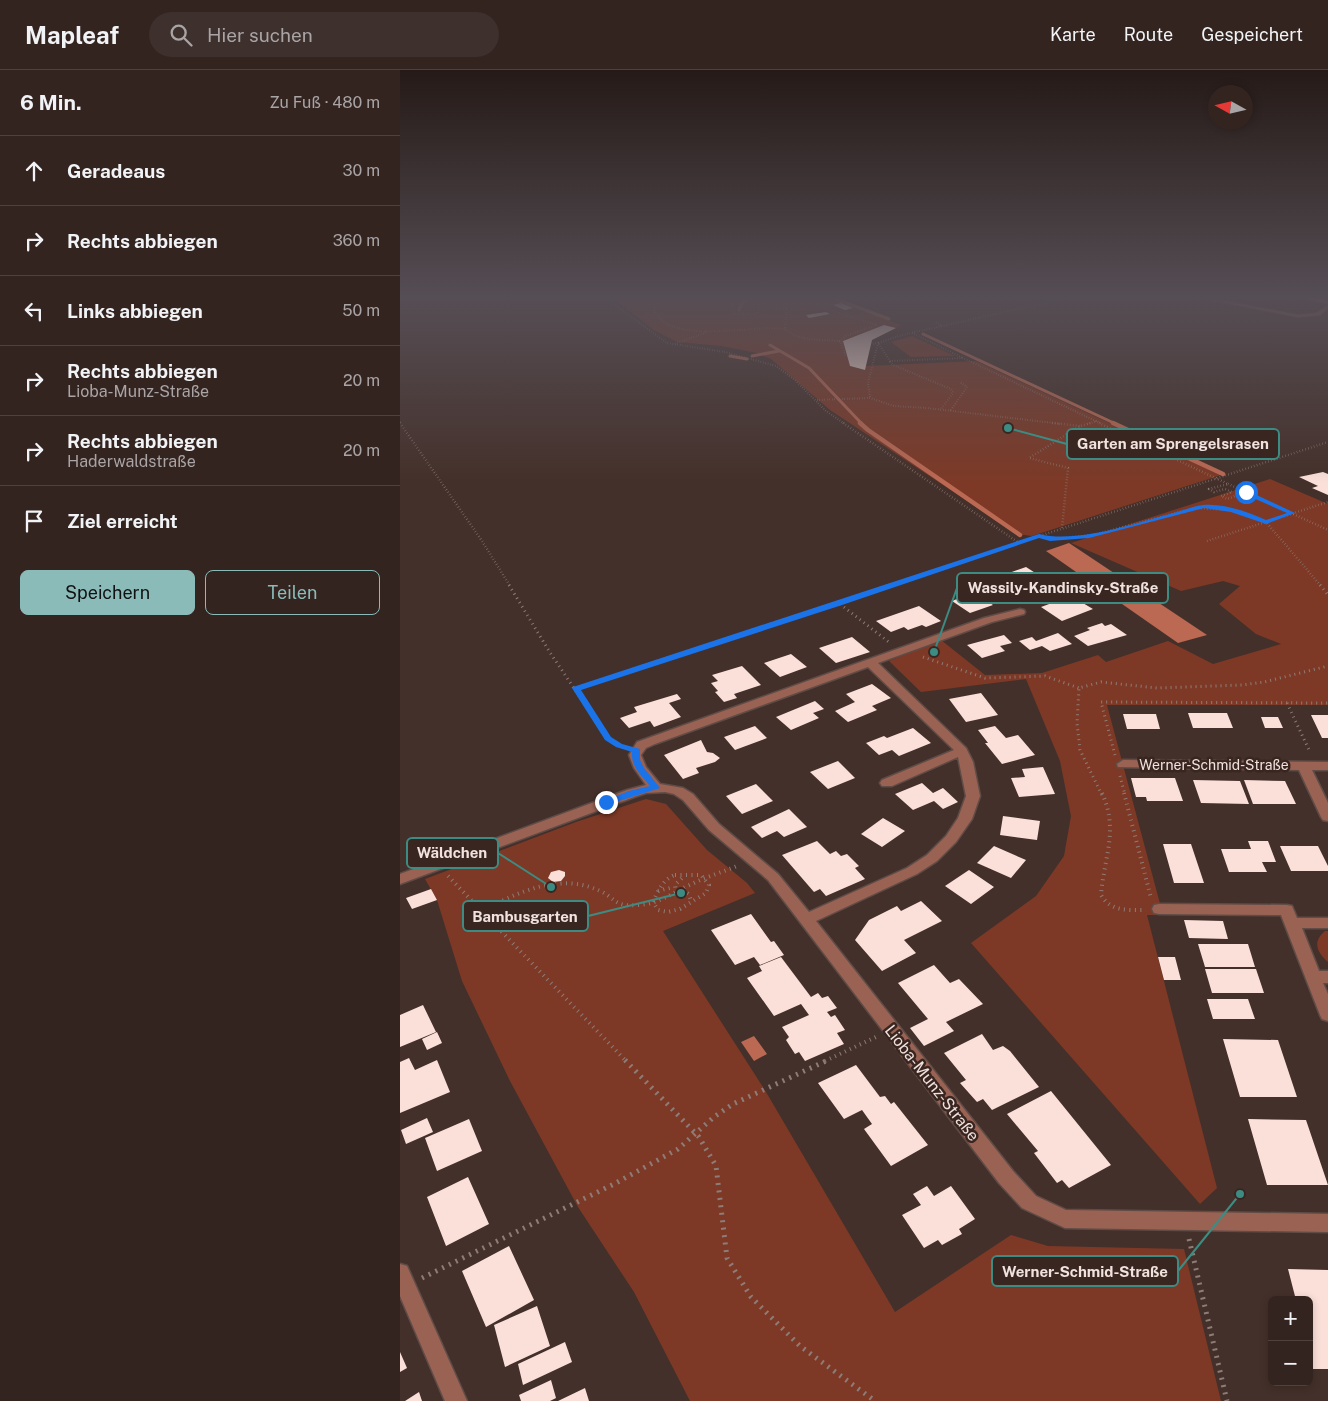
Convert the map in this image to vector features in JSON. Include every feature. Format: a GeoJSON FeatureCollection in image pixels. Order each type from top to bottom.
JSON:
{"type":"FeatureCollection","features":[{"type":"Feature","properties":{"kind":"street"},"geometry":{"type":"LineString","coordinates":[[400,879],[632,793],[656,788],[636,760],[637,750],[650,741],[988,620],[1020,612]]}},
{"type":"Feature","properties":{"kind":"street"},"geometry":{"type":"LineString","coordinates":[[805,920],[912,871],[932,858],[951,839],[965,819],[973,796],[967,762],[962,751],[952,739],[871,663]]}},
{"type":"Feature","properties":{"kind":"street"},"geometry":{"type":"LineString","coordinates":[[887,783],[962,751]]}},
{"type":"Feature","properties":{"kind":"street","name":"Werner-Schmid-Straße"},"geometry":{"type":"LineString","coordinates":[[1309,762],[1328,818]]}},
{"type":"Feature","properties":{"kind":"street","name":"Werner-Schmid-Straße"},"geometry":{"type":"LineString","coordinates":[[1120,765],[1309,762],[1328,766]]}},
{"type":"Feature","properties":{"kind":"street","name":"Lioba-Munz-Straße"},"geometry":{"type":"LineString","coordinates":[[656,788],[678,791],[688,796],[714,827],[773,877],[1006,1177],[1030,1202],[1065,1219],[1328,1223]]}},
{"type":"Feature","properties":{"kind":"street"},"geometry":{"type":"LineString","coordinates":[[1155,905],[1287,910],[1321,977],[1328,1015]]}},
{"type":"Feature","properties":{"kind":"street"},"geometry":{"type":"LineString","coordinates":[[1292,923],[1328,923]]}},
{"type":"Feature","properties":{"kind":"street"},"geometry":{"type":"LineString","coordinates":[[400,1273],[456,1401]]}},
{"type":"Feature","properties":{"kind":"path"},"geometry":{"type":"LineString","coordinates":[[747,358],[776,366],[796,381],[826,411],[1019,543]]}},
{"type":"Feature","properties":{"kind":"path"},"geometry":{"type":"LineString","coordinates":[[868,398],[868,383],[874,358]]}},
{"type":"Feature","properties":{"kind":"path"},"geometry":{"type":"LineString","coordinates":[[888,358],[893,365],[951,389],[953,393],[941,409]]}},
{"type":"Feature","properties":{"kind":"path"},"geometry":{"type":"LineString","coordinates":[[890,361],[960,358]]}},
{"type":"Feature","properties":{"kind":"path"},"geometry":{"type":"LineString","coordinates":[[963,358],[1328,530]]}},
{"type":"Feature","properties":{"kind":"path"},"geometry":{"type":"LineString","coordinates":[[951,410],[968,387],[960,382]]}},
{"type":"Feature","properties":{"kind":"path"},"geometry":{"type":"LineString","coordinates":[[816,400],[868,398],[894,406],[951,410],[1080,426]]}},
{"type":"Feature","properties":{"kind":"path"},"geometry":{"type":"LineString","coordinates":[[1062,528],[1068,468],[1028,458],[1080,426],[1097,421]]}},
{"type":"Feature","properties":{"kind":"path"},"geometry":{"type":"LineString","coordinates":[[400,422],[482,541],[549,651],[576,688],[608,738],[619,746],[637,750]]}},
{"type":"Feature","properties":{"kind":"path"},"geometry":{"type":"LineString","coordinates":[[576,688],[839,604],[1062,528],[1328,442]]}},
{"type":"Feature","properties":{"kind":"path"},"geometry":{"type":"LineString","coordinates":[[1228,484],[1209,490],[1214,492],[1226,489],[1232,492],[1221,496],[1227,498],[1246,492]]}},
{"type":"Feature","properties":{"kind":"path"},"geometry":{"type":"LineString","coordinates":[[1207,541],[1328,502]]}},
{"type":"Feature","properties":{"kind":"path"},"geometry":{"type":"LineString","coordinates":[[1039,536],[1050,539],[1089,536],[1204,507],[1232,510],[1266,522],[1328,595]]}},
{"type":"Feature","properties":{"kind":"path"},"geometry":{"type":"LineString","coordinates":[[839,604],[896,648],[903,651],[985,678],[1045,676],[1079,688]]}},
{"type":"Feature","properties":{"kind":"path"},"geometry":{"type":"LineString","coordinates":[[1155,905],[1120,765],[1101,702],[1328,703]]}},
{"type":"Feature","properties":{"kind":"path"},"geometry":{"type":"LineString","coordinates":[[1287,703],[1309,762]]}},
{"type":"Feature","properties":{"kind":"path"},"geometry":{"type":"LineString","coordinates":[[483,910],[526,890],[566,882],[585,885],[599,890],[614,901],[622,904],[645,906],[654,904],[705,878],[733,868]]}},
{"type":"Feature","properties":{"kind":"path"},"geometry":{"type":"LineString","coordinates":[[442,870],[483,910],[696,1134],[716,1166],[727,1258],[751,1296],[800,1346],[875,1401]]}},
{"type":"Feature","properties":{"kind":"path"},"geometry":{"type":"LineString","coordinates":[[701,875],[709,885],[706,893],[691,901],[681,910],[668,912],[658,910],[654,904],[658,891],[669,876],[701,875]]}},
{"type":"Feature","properties":{"kind":"path"},"geometry":{"type":"LineString","coordinates":[[658,891],[674,887],[684,876]]}},
{"type":"Feature","properties":{"kind":"path"},"geometry":{"type":"LineString","coordinates":[[674,887],[676,893]]}},
{"type":"Feature","properties":{"kind":"path"},"geometry":{"type":"LineString","coordinates":[[682,889],[689,894],[691,901]]}},
{"type":"Feature","properties":{"kind":"path"},"geometry":{"type":"LineString","coordinates":[[431,1274],[614,1184],[678,1149],[714,1117],[733,1104],[870,1040]]}},
{"type":"Feature","properties":{"kind":"path"},"geometry":{"type":"LineString","coordinates":[[1190,1244],[1227,1401]]}},
{"type":"Feature","properties":{"kind":"shaded area"},"geometry":{"type":"Polygon","coordinates":[[[769,358],[848,358],[850,366],[864,370],[866,366],[976,361],[1221,475],[1032,536],[1017,534],[830,410],[769,358]]]}},
{"type":"Feature","properties":{"kind":"shaded area"},"geometry":{"type":"Polygon","coordinates":[[[1270,479],[1328,504],[1328,705],[1107,705],[1163,915],[1147,915],[1217,1188],[1200,1204],[971,943],[1036,896],[1064,856],[1071,816],[1060,761],[1026,679],[921,692],[889,661],[941,640],[985,675],[1042,673],[1098,655],[1106,662],[1168,641],[1213,664],[1281,644],[1256,634],[1219,604],[1240,586],[1223,581],[1181,591],[1071,543],[1270,479]]]}},
{"type":"Feature","properties":{"kind":"shaded area"},"geometry":{"type":"Polygon","coordinates":[[[1069,543],[1207,635],[1178,643],[1046,551],[1069,543]]]}},
{"type":"Feature","properties":{"kind":"shaded area"},"geometry":{"type":"Polygon","coordinates":[[[646,799],[666,804],[707,850],[747,883],[755,893],[663,931],[766,1092],[895,1312],[1011,1235],[1048,1246],[1184,1249],[1221,1401],[690,1401],[634,1292],[578,1207],[510,1081],[462,981],[437,900],[425,879],[576,822],[646,799]]]}},
{"type":"Feature","properties":{"kind":"shaded area"},"geometry":{"type":"Polygon","coordinates":[[[1325,931],[1328,931],[1328,962],[1319,951],[1317,943],[1325,931]]]}},
{"type":"Feature","properties":{"kind":"shaded area"},"geometry":{"type":"Polygon","coordinates":[[[754,1036],[767,1054],[754,1061],[741,1042],[754,1036]]]}},
{"type":"Feature","properties":{"kind":"building"},"geometry":{"type":"Polygon","coordinates":[[[848,358],[868,358],[865,370],[850,366],[848,358]]]}},
{"type":"Feature","properties":{"kind":"building"},"geometry":{"type":"Polygon","coordinates":[[[1323,472],[1328,474],[1328,495],[1312,488],[1318,486],[1299,477],[1323,472]]]}},
{"type":"Feature","properties":{"kind":"building"},"geometry":{"type":"Polygon","coordinates":[[[1026,567],[1051,583],[1006,599],[981,583],[1026,567]]]}},
{"type":"Feature","properties":{"kind":"building"},"geometry":{"type":"Polygon","coordinates":[[[974,592],[993,605],[970,613],[952,601],[974,592]]]}},
{"type":"Feature","properties":{"kind":"building"},"geometry":{"type":"Polygon","coordinates":[[[1071,596],[1093,609],[1062,621],[1041,607],[1071,596]]]}},
{"type":"Feature","properties":{"kind":"building"},"geometry":{"type":"Polygon","coordinates":[[[919,606],[941,621],[926,627],[922,625],[908,630],[904,627],[891,632],[876,621],[919,606]]]}},
{"type":"Feature","properties":{"kind":"building"},"geometry":{"type":"Polygon","coordinates":[[[1102,623],[1105,626],[1111,624],[1127,635],[1088,646],[1074,636],[1090,630],[1087,628],[1102,623]]]}},
{"type":"Feature","properties":{"kind":"building"},"geometry":{"type":"Polygon","coordinates":[[[1058,633],[1072,644],[1050,651],[1042,646],[1030,650],[1019,641],[1032,637],[1036,641],[1058,633]]]}},
{"type":"Feature","properties":{"kind":"building"},"geometry":{"type":"Polygon","coordinates":[[[1004,635],[1012,643],[1000,646],[1005,651],[982,658],[967,645],[1004,635]]]}},
{"type":"Feature","properties":{"kind":"building"},"geometry":{"type":"Polygon","coordinates":[[[852,637],[870,652],[836,663],[819,648],[852,637]]]}},
{"type":"Feature","properties":{"kind":"building"},"geometry":{"type":"Polygon","coordinates":[[[791,654],[807,667],[780,677],[764,663],[791,654]]]}},
{"type":"Feature","properties":{"kind":"building"},"geometry":{"type":"Polygon","coordinates":[[[742,666],[761,685],[734,694],[737,698],[724,702],[715,692],[718,691],[711,683],[718,681],[712,675],[742,666]]]}},
{"type":"Feature","properties":{"kind":"building"},"geometry":{"type":"Polygon","coordinates":[[[872,684],[891,698],[872,706],[877,710],[848,722],[835,711],[855,702],[846,694],[872,684]]]}},
{"type":"Feature","properties":{"kind":"building"},"geometry":{"type":"Polygon","coordinates":[[[981,693],[998,715],[966,722],[949,699],[981,693]]]}},
{"type":"Feature","properties":{"kind":"building"},"geometry":{"type":"Polygon","coordinates":[[[677,694],[681,699],[669,703],[681,717],[654,727],[650,721],[629,728],[620,718],[637,712],[634,707],[677,694]]]}},
{"type":"Feature","properties":{"kind":"building"},"geometry":{"type":"Polygon","coordinates":[[[815,701],[824,709],[813,713],[819,718],[791,730],[776,717],[815,701]]]}},
{"type":"Feature","properties":{"kind":"building"},"geometry":{"type":"Polygon","coordinates":[[[1188,713],[1227,713],[1233,728],[1193,728],[1188,713]]]}},
{"type":"Feature","properties":{"kind":"building"},"geometry":{"type":"Polygon","coordinates":[[[1123,714],[1156,714],[1160,729],[1127,729],[1123,714]]]}},
{"type":"Feature","properties":{"kind":"building"},"geometry":{"type":"Polygon","coordinates":[[[1311,715],[1328,715],[1328,738],[1322,738],[1311,715]]]}},
{"type":"Feature","properties":{"kind":"building"},"geometry":{"type":"Polygon","coordinates":[[[1261,717],[1278,717],[1283,728],[1265,728],[1261,717]]]}},
{"type":"Feature","properties":{"kind":"building"},"geometry":{"type":"Polygon","coordinates":[[[755,726],[767,738],[735,750],[724,737],[755,726]]]}},
{"type":"Feature","properties":{"kind":"building"},"geometry":{"type":"Polygon","coordinates":[[[995,726],[1006,738],[1018,735],[1035,755],[1002,764],[985,743],[988,743],[978,730],[995,726]]]}},
{"type":"Feature","properties":{"kind":"building"},"geometry":{"type":"Polygon","coordinates":[[[913,728],[931,743],[899,756],[892,750],[879,755],[866,743],[884,736],[887,738],[913,728]]]}},
{"type":"Feature","properties":{"kind":"building"},"geometry":{"type":"Polygon","coordinates":[[[701,740],[707,752],[713,753],[720,758],[715,762],[696,768],[699,773],[683,779],[664,755],[701,740]]]}},
{"type":"Feature","properties":{"kind":"building"},"geometry":{"type":"Polygon","coordinates":[[[838,761],[855,778],[828,789],[810,772],[838,761]]]}},
{"type":"Feature","properties":{"kind":"building"},"geometry":{"type":"Polygon","coordinates":[[[1043,767],[1055,794],[1019,797],[1011,778],[1025,777],[1022,769],[1043,767]]]}},
{"type":"Feature","properties":{"kind":"building"},"geometry":{"type":"Polygon","coordinates":[[[1131,778],[1175,778],[1183,801],[1147,801],[1146,797],[1136,797],[1131,778]]]}},
{"type":"Feature","properties":{"kind":"building"},"geometry":{"type":"Polygon","coordinates":[[[1193,780],[1240,781],[1249,804],[1201,803],[1193,780]]]}},
{"type":"Feature","properties":{"kind":"building"},"geometry":{"type":"Polygon","coordinates":[[[1244,780],[1285,781],[1296,804],[1253,804],[1244,780]]]}},
{"type":"Feature","properties":{"kind":"building"},"geometry":{"type":"Polygon","coordinates":[[[922,783],[933,793],[943,788],[958,802],[943,809],[934,801],[913,810],[895,794],[922,783]]]}},
{"type":"Feature","properties":{"kind":"building"},"geometry":{"type":"Polygon","coordinates":[[[756,784],[773,801],[742,814],[726,796],[756,784]]]}},
{"type":"Feature","properties":{"kind":"building"},"geometry":{"type":"Polygon","coordinates":[[[789,809],[807,827],[784,837],[777,831],[762,838],[751,827],[789,809]]]}},
{"type":"Feature","properties":{"kind":"building"},"geometry":{"type":"Polygon","coordinates":[[[1003,816],[1040,821],[1037,840],[1000,835],[1003,816]]]}},
{"type":"Feature","properties":{"kind":"building"},"geometry":{"type":"Polygon","coordinates":[[[883,818],[905,831],[882,847],[861,834],[883,818]]]}},
{"type":"Feature","properties":{"kind":"building"},"geometry":{"type":"Polygon","coordinates":[[[817,841],[830,854],[836,851],[841,856],[847,854],[859,866],[855,868],[865,879],[826,896],[820,889],[814,892],[782,855],[817,841]]]}},
{"type":"Feature","properties":{"kind":"building"},"geometry":{"type":"Polygon","coordinates":[[[1248,841],[1268,841],[1276,862],[1262,862],[1267,872],[1229,872],[1221,849],[1251,849],[1248,841]]]}},
{"type":"Feature","properties":{"kind":"building"},"geometry":{"type":"Polygon","coordinates":[[[1163,844],[1191,844],[1204,883],[1174,883],[1163,844]]]}},
{"type":"Feature","properties":{"kind":"building"},"geometry":{"type":"Polygon","coordinates":[[[994,846],[1026,860],[1011,878],[977,863],[994,846]]]}},
{"type":"Feature","properties":{"kind":"building"},"geometry":{"type":"Polygon","coordinates":[[[1280,846],[1318,846],[1328,866],[1328,871],[1291,871],[1280,846]]]}},
{"type":"Feature","properties":{"kind":"building"},"geometry":{"type":"Polygon","coordinates":[[[559,870],[565,872],[565,876],[561,881],[553,882],[548,878],[551,872],[559,870]]]}},
{"type":"Feature","properties":{"kind":"building"},"geometry":{"type":"Polygon","coordinates":[[[969,870],[994,887],[971,904],[945,886],[969,870]]]}},
{"type":"Feature","properties":{"kind":"building"},"geometry":{"type":"Polygon","coordinates":[[[431,889],[437,900],[412,909],[406,898],[431,889]]]}},
{"type":"Feature","properties":{"kind":"building"},"geometry":{"type":"Polygon","coordinates":[[[921,901],[942,921],[904,940],[916,953],[882,971],[855,940],[869,920],[897,906],[901,911],[921,901]]]}},
{"type":"Feature","properties":{"kind":"building"},"geometry":{"type":"Polygon","coordinates":[[[751,914],[771,942],[774,941],[784,955],[760,965],[754,957],[735,965],[711,930],[751,914]]]}},
{"type":"Feature","properties":{"kind":"building"},"geometry":{"type":"Polygon","coordinates":[[[1184,920],[1223,921],[1228,939],[1189,938],[1184,920]]]}},
{"type":"Feature","properties":{"kind":"building"},"geometry":{"type":"Polygon","coordinates":[[[1198,944],[1248,944],[1255,967],[1205,967],[1198,944]]]}},
{"type":"Feature","properties":{"kind":"building"},"geometry":{"type":"Polygon","coordinates":[[[781,957],[811,997],[818,993],[822,998],[828,996],[837,1008],[827,1012],[831,1017],[835,1015],[845,1030],[837,1033],[844,1044],[805,1061],[799,1052],[795,1054],[786,1040],[789,1037],[782,1027],[809,1015],[801,1004],[774,1016],[747,978],[762,971],[759,966],[781,957]]]}},
{"type":"Feature","properties":{"kind":"building"},"geometry":{"type":"Polygon","coordinates":[[[1158,957],[1175,957],[1181,980],[1164,980],[1158,957]]]}},
{"type":"Feature","properties":{"kind":"building"},"geometry":{"type":"Polygon","coordinates":[[[934,965],[950,983],[959,979],[983,1004],[946,1022],[954,1031],[924,1046],[910,1028],[928,1019],[898,983],[934,965]]]}},
{"type":"Feature","properties":{"kind":"building"},"geometry":{"type":"Polygon","coordinates":[[[1205,969],[1256,969],[1264,993],[1212,993],[1205,969]]]}},
{"type":"Feature","properties":{"kind":"building"},"geometry":{"type":"Polygon","coordinates":[[[1207,999],[1248,999],[1255,1019],[1213,1019],[1207,999]]]}},
{"type":"Feature","properties":{"kind":"building"},"geometry":{"type":"Polygon","coordinates":[[[423,1005],[436,1032],[400,1047],[400,1015],[423,1005]]]}},
{"type":"Feature","properties":{"kind":"building"},"geometry":{"type":"Polygon","coordinates":[[[437,1032],[442,1043],[427,1050],[422,1039],[437,1032]]]}},
{"type":"Feature","properties":{"kind":"building"},"geometry":{"type":"Polygon","coordinates":[[[982,1034],[993,1050],[1003,1046],[1010,1051],[1039,1087],[992,1110],[983,1099],[977,1102],[960,1083],[966,1080],[944,1053],[982,1034]]]}},
{"type":"Feature","properties":{"kind":"building"},"geometry":{"type":"Polygon","coordinates":[[[1223,1039],[1278,1040],[1297,1097],[1240,1097],[1223,1039]]]}},
{"type":"Feature","properties":{"kind":"building"},"geometry":{"type":"Polygon","coordinates":[[[409,1058],[415,1070],[437,1060],[450,1092],[400,1113],[400,1062],[409,1058]]]}},
{"type":"Feature","properties":{"kind":"building"},"geometry":{"type":"Polygon","coordinates":[[[856,1065],[880,1097],[885,1096],[891,1104],[894,1102],[928,1145],[891,1166],[864,1129],[872,1124],[862,1110],[844,1119],[818,1083],[856,1065]]]}},
{"type":"Feature","properties":{"kind":"building"},"geometry":{"type":"Polygon","coordinates":[[[1051,1091],[1111,1165],[1069,1188],[1062,1180],[1057,1183],[1034,1153],[1038,1151],[1007,1114],[1051,1091]]]}},
{"type":"Feature","properties":{"kind":"building"},"geometry":{"type":"Polygon","coordinates":[[[427,1118],[433,1132],[406,1144],[401,1130],[427,1118]]]}},
{"type":"Feature","properties":{"kind":"building"},"geometry":{"type":"Polygon","coordinates":[[[469,1119],[482,1151],[437,1171],[425,1138],[469,1119]]]}},
{"type":"Feature","properties":{"kind":"building"},"geometry":{"type":"Polygon","coordinates":[[[1248,1119],[1306,1120],[1328,1185],[1267,1185],[1248,1119]]]}},
{"type":"Feature","properties":{"kind":"building"},"geometry":{"type":"Polygon","coordinates":[[[468,1177],[489,1224],[446,1246],[427,1197],[468,1177]]]}},
{"type":"Feature","properties":{"kind":"building"},"geometry":{"type":"Polygon","coordinates":[[[927,1186],[934,1196],[951,1186],[975,1219],[959,1229],[962,1234],[942,1245],[938,1240],[924,1248],[902,1215],[921,1205],[913,1194],[927,1186]]]}},
{"type":"Feature","properties":{"kind":"building"},"geometry":{"type":"Polygon","coordinates":[[[509,1246],[534,1300],[486,1327],[462,1271],[509,1246]]]}},
{"type":"Feature","properties":{"kind":"building"},"geometry":{"type":"Polygon","coordinates":[[[1288,1269],[1328,1270],[1328,1369],[1313,1369],[1313,1296],[1295,1296],[1288,1269]]]}},
{"type":"Feature","properties":{"kind":"building"},"geometry":{"type":"Polygon","coordinates":[[[537,1306],[550,1346],[505,1367],[494,1325],[537,1306]]]}},
{"type":"Feature","properties":{"kind":"building"},"geometry":{"type":"Polygon","coordinates":[[[565,1342],[572,1362],[523,1385],[518,1364],[565,1342]]]}},
{"type":"Feature","properties":{"kind":"building"},"geometry":{"type":"Polygon","coordinates":[[[400,1352],[407,1368],[400,1372],[400,1352]]]}},
{"type":"Feature","properties":{"kind":"building"},"geometry":{"type":"Polygon","coordinates":[[[551,1380],[556,1398],[550,1401],[521,1401],[519,1395],[551,1380]]]}},
{"type":"Feature","properties":{"kind":"building"},"geometry":{"type":"Polygon","coordinates":[[[585,1388],[589,1401],[558,1401],[585,1388]]]}},
{"type":"Feature","properties":{"kind":"building"},"geometry":{"type":"Polygon","coordinates":[[[419,1392],[422,1401],[405,1401],[419,1392]]]}},
{"type":"Feature","properties":{"kind":"waterway"},"geometry":{"type":"LineString","coordinates":[[742,358],[747,359]]}},
{"type":"Feature","properties":{"kind":"waterway"},"geometry":{"type":"LineString","coordinates":[[792,358],[809,368],[862,424]]}},
{"type":"Feature","properties":{"kind":"waterway"},"geometry":{"type":"LineString","coordinates":[[975,358],[1116,424]]}},
{"type":"Feature","properties":{"kind":"waterway"},"geometry":{"type":"LineString","coordinates":[[860,423],[1020,535]]}},
{"type":"Feature","properties":{"kind":"waterway"},"geometry":{"type":"LineString","coordinates":[[1113,423],[1223,474]]}},
{"type":"Feature","properties":{"kind":"place","name":"Garten am Sprengelsrasen"},"geometry":{"type":"Point","coordinates":[1008,428]}},
{"type":"Feature","properties":{"kind":"place","name":"Wassily-Kandinsky-Straße"},"geometry":{"type":"Point","coordinates":[934,652]}},
{"type":"Feature","properties":{"kind":"place","name":"Wäldchen"},"geometry":{"type":"Point","coordinates":[551,887]}},
{"type":"Feature","properties":{"kind":"place","name":"Bambusgarten"},"geometry":{"type":"Point","coordinates":[681,893]}},
{"type":"Feature","properties":{"kind":"place","name":"Werner-Schmid-Straße"},"geometry":{"type":"Point","coordinates":[1240,1194]}},
{"type":"Feature","properties":{"kind":"route"},"geometry":{"type":"LineString","coordinates":[[606,802],[645,789],[656,788],[636,760],[637,750],[619,746],[608,738],[576,688],[839,604],[1039,536],[1050,539],[1089,536],[1204,507],[1232,510],[1266,522],[1292,513],[1246,492]]}}]}
